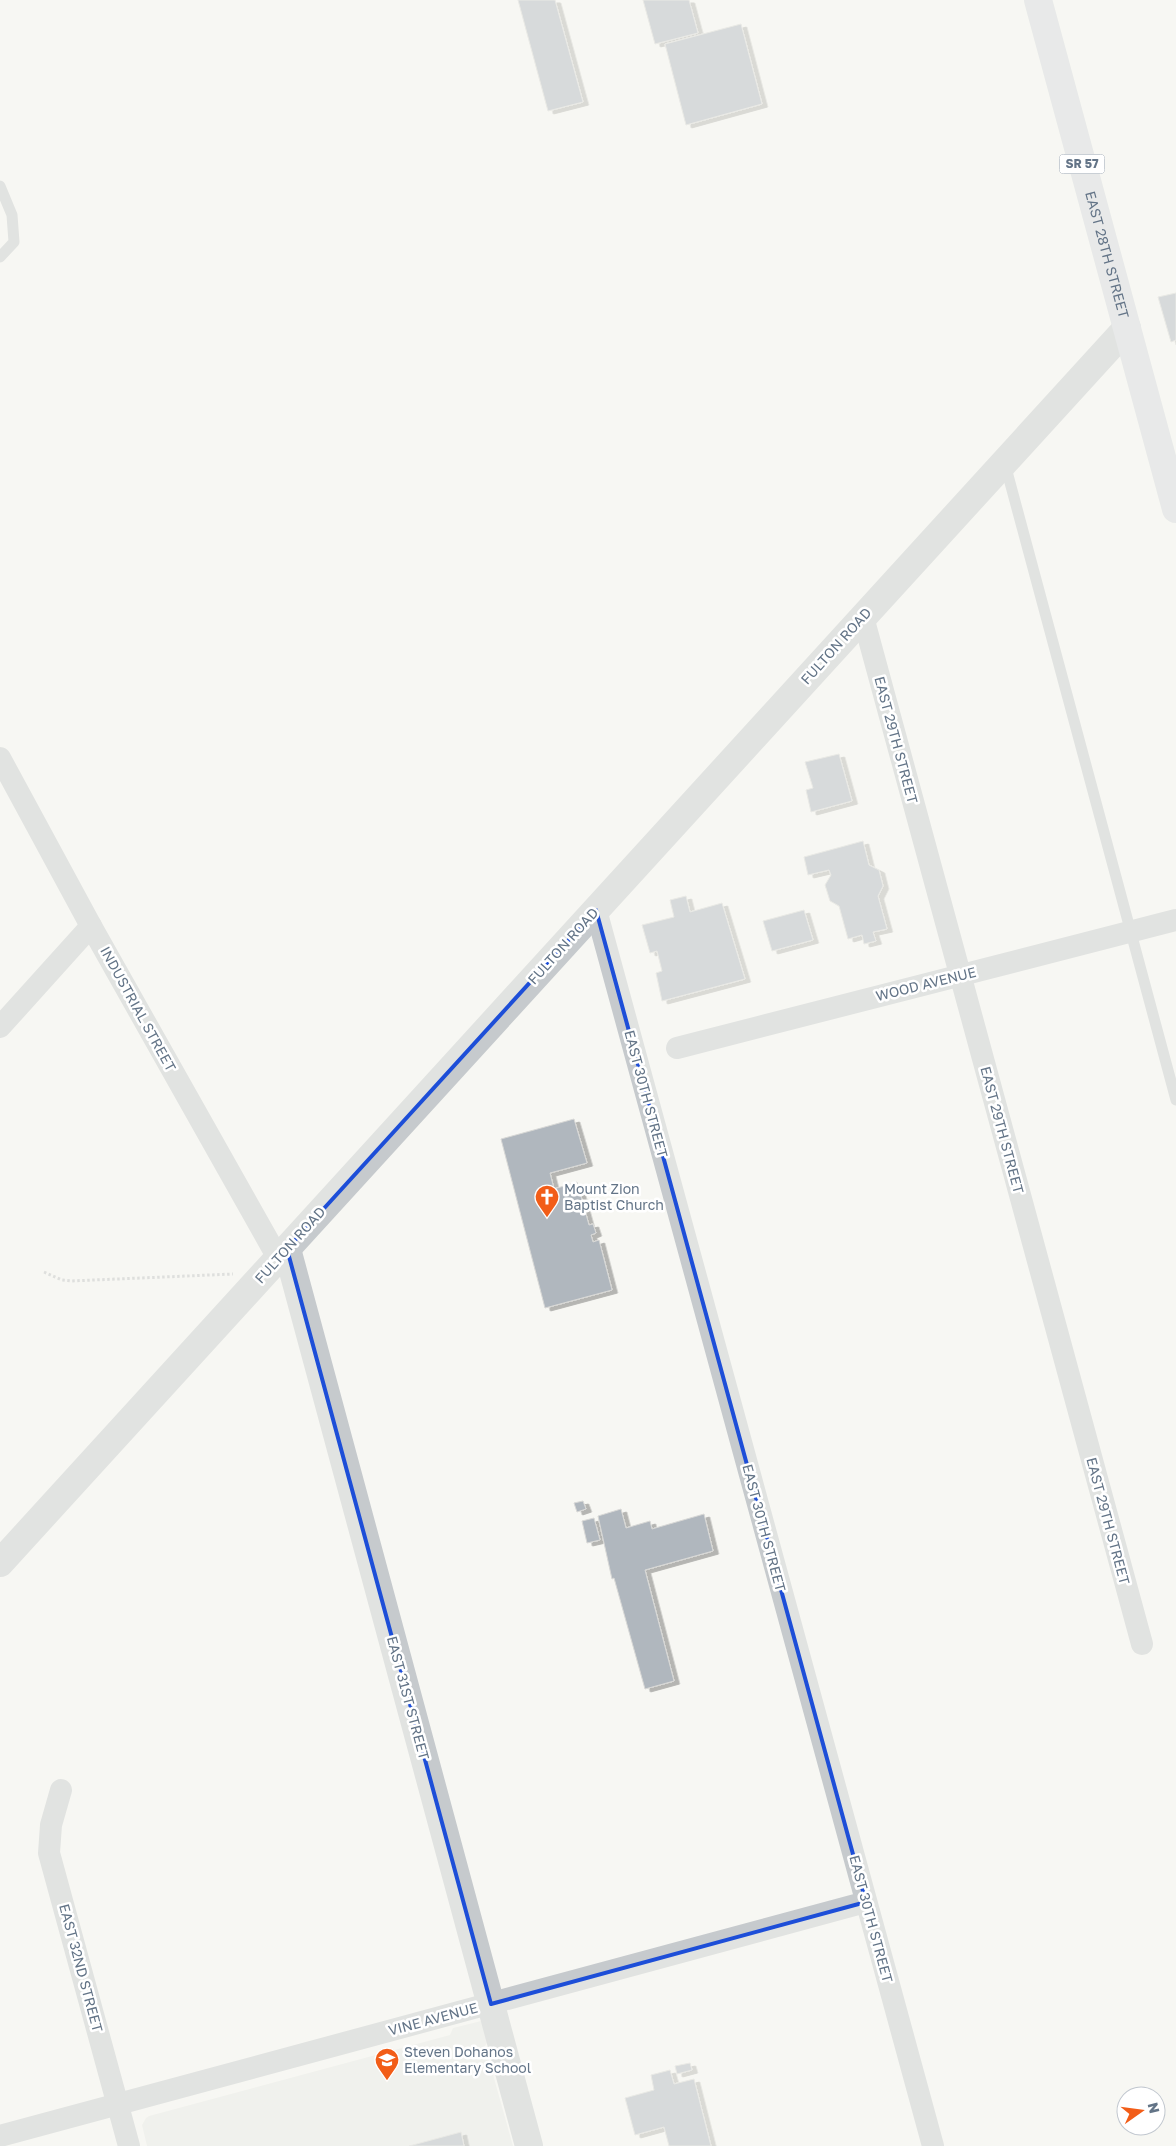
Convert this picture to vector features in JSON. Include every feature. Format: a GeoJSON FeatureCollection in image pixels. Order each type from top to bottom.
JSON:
{"type":"FeatureCollection","features":[{"type":"Feature","properties":{"kind":"main road","name":"EAST 28TH STREET"},"geometry":{"type":"LineString","coordinates":[[1038,0],[1176,509]]}},
{"type":"Feature","properties":{"kind":"street","name":"FULTON ROAD"},"geometry":{"type":"LineString","coordinates":[[0,1563],[1127,328]]}},
{"type":"Feature","properties":{"kind":"street","name":"EAST 29TH STREET"},"geometry":{"type":"LineString","coordinates":[[863,617],[1142,1644]]}},
{"type":"Feature","properties":{"kind":"street","name":"INDUSTRIAL STREET"},"geometry":{"type":"LineString","coordinates":[[0,758],[91,926],[282,1254]]}},
{"type":"Feature","properties":{"kind":"street","name":"EAST 30TH STREET"},"geometry":{"type":"LineString","coordinates":[[596,910],[933,2146]]}},
{"type":"Feature","properties":{"kind":"street","name":"WOOD AVENUE"},"geometry":{"type":"LineString","coordinates":[[676,1048],[1176,920]]}},
{"type":"Feature","properties":{"kind":"street"},"geometry":{"type":"LineString","coordinates":[[0,1027],[91,926]]}},
{"type":"Feature","properties":{"kind":"street","name":"EAST 31ST STREET"},"geometry":{"type":"LineString","coordinates":[[282,1254],[529,2146]]}},
{"type":"Feature","properties":{"kind":"street","name":"EAST 32ND STREET"},"geometry":{"type":"LineString","coordinates":[[61,1790],[51,1825],[49,1854],[129,2146]]}},
{"type":"Feature","properties":{"kind":"street","name":"VINE AVENUE"},"geometry":{"type":"LineString","coordinates":[[0,2136],[866,1902]]}},
{"type":"Feature","properties":{"kind":"lane"},"geometry":{"type":"LineString","coordinates":[[0,186],[12,215],[14,242],[0,257]]}},
{"type":"Feature","properties":{"kind":"lane"},"geometry":{"type":"LineString","coordinates":[[1004,462],[1176,1100]]}},
{"type":"Feature","properties":{"kind":"path"},"geometry":{"type":"LineString","coordinates":[[44,1272],[62,1280],[71,1281],[238,1274]]}},
{"type":"Feature","properties":{"kind":"highlighted area"},"geometry":{"type":"Polygon","coordinates":[[[596,910],[866,1902],[491,2004],[287,1249],[596,910]]]}},
{"type":"Feature","properties":{"kind":"shaded area","name":"Steven Dohanos Elementary School"},"geometry":{"type":"Polygon","coordinates":[[[481,2021],[490,2038],[485,2046],[513,2146],[147,2146],[142,2125],[149,2116],[450,2035],[453,2028],[481,2021]]]}},
{"type":"Feature","properties":{"kind":"building"},"geometry":{"type":"Polygon","coordinates":[[[518,0],[555,0],[583,102],[548,111],[518,0]]]}},
{"type":"Feature","properties":{"kind":"building"},"geometry":{"type":"Polygon","coordinates":[[[643,0],[689,0],[698,33],[655,44],[643,0]]]}},
{"type":"Feature","properties":{"kind":"building"},"geometry":{"type":"Polygon","coordinates":[[[741,24],[762,104],[686,125],[665,44],[741,24]]]}},
{"type":"Feature","properties":{"kind":"building"},"geometry":{"type":"Polygon","coordinates":[[[1176,293],[1176,340],[1171,342],[1158,297],[1176,293]]]}},
{"type":"Feature","properties":{"kind":"building"},"geometry":{"type":"Polygon","coordinates":[[[839,754],[852,801],[811,812],[806,790],[813,788],[805,762],[839,754]]]}},
{"type":"Feature","properties":{"kind":"building"},"geometry":{"type":"Polygon","coordinates":[[[863,841],[869,865],[879,870],[883,886],[878,896],[887,929],[873,932],[876,941],[864,944],[862,935],[848,939],[839,906],[830,901],[825,885],[831,875],[829,870],[808,875],[804,857],[863,841]]]}},
{"type":"Feature","properties":{"kind":"building"},"geometry":{"type":"Polygon","coordinates":[[[686,896],[690,912],[722,903],[745,979],[662,1001],[656,973],[662,971],[657,951],[650,953],[642,925],[674,917],[670,900],[686,896]]]}},
{"type":"Feature","properties":{"kind":"building"},"geometry":{"type":"Polygon","coordinates":[[[804,910],[813,940],[772,951],[763,921],[804,910]]]}},
{"type":"Feature","properties":{"kind":"building"},"geometry":{"type":"Polygon","coordinates":[[[574,1119],[587,1163],[550,1173],[554,1189],[577,1182],[589,1225],[593,1224],[596,1233],[591,1235],[593,1242],[599,1240],[612,1290],[545,1308],[501,1139],[574,1119]]]}},
{"type":"Feature","properties":{"kind":"building"},"geometry":{"type":"Polygon","coordinates":[[[583,1501],[586,1509],[577,1512],[574,1503],[583,1501]]]}},
{"type":"Feature","properties":{"kind":"building"},"geometry":{"type":"Polygon","coordinates":[[[621,1509],[626,1528],[650,1521],[652,1529],[704,1514],[713,1551],[645,1570],[674,1681],[645,1689],[614,1578],[612,1579],[598,1516],[621,1509]]]}},
{"type":"Feature","properties":{"kind":"building"},"geometry":{"type":"Polygon","coordinates":[[[594,1518],[600,1540],[587,1543],[582,1521],[594,1518]]]}},
{"type":"Feature","properties":{"kind":"building"},"geometry":{"type":"Polygon","coordinates":[[[690,2063],[692,2070],[677,2074],[675,2066],[690,2063]]]}},
{"type":"Feature","properties":{"kind":"building"},"geometry":{"type":"Polygon","coordinates":[[[670,2070],[674,2084],[694,2079],[711,2146],[669,2146],[664,2127],[635,2135],[625,2098],[654,2090],[651,2075],[670,2070]]]}},
{"type":"Feature","properties":{"kind":"building"},"geometry":{"type":"Polygon","coordinates":[[[461,2132],[464,2146],[409,2146],[461,2132]]]}},
{"type":"Feature","properties":{"kind":"place","name":"Mount Zion Baptist Church"},"geometry":{"type":"Point","coordinates":[547,1218]}},
{"type":"Feature","properties":{"kind":"place","name":"Steven Dohanos Elementary School"},"geometry":{"type":"Point","coordinates":[387,2081]}}]}
